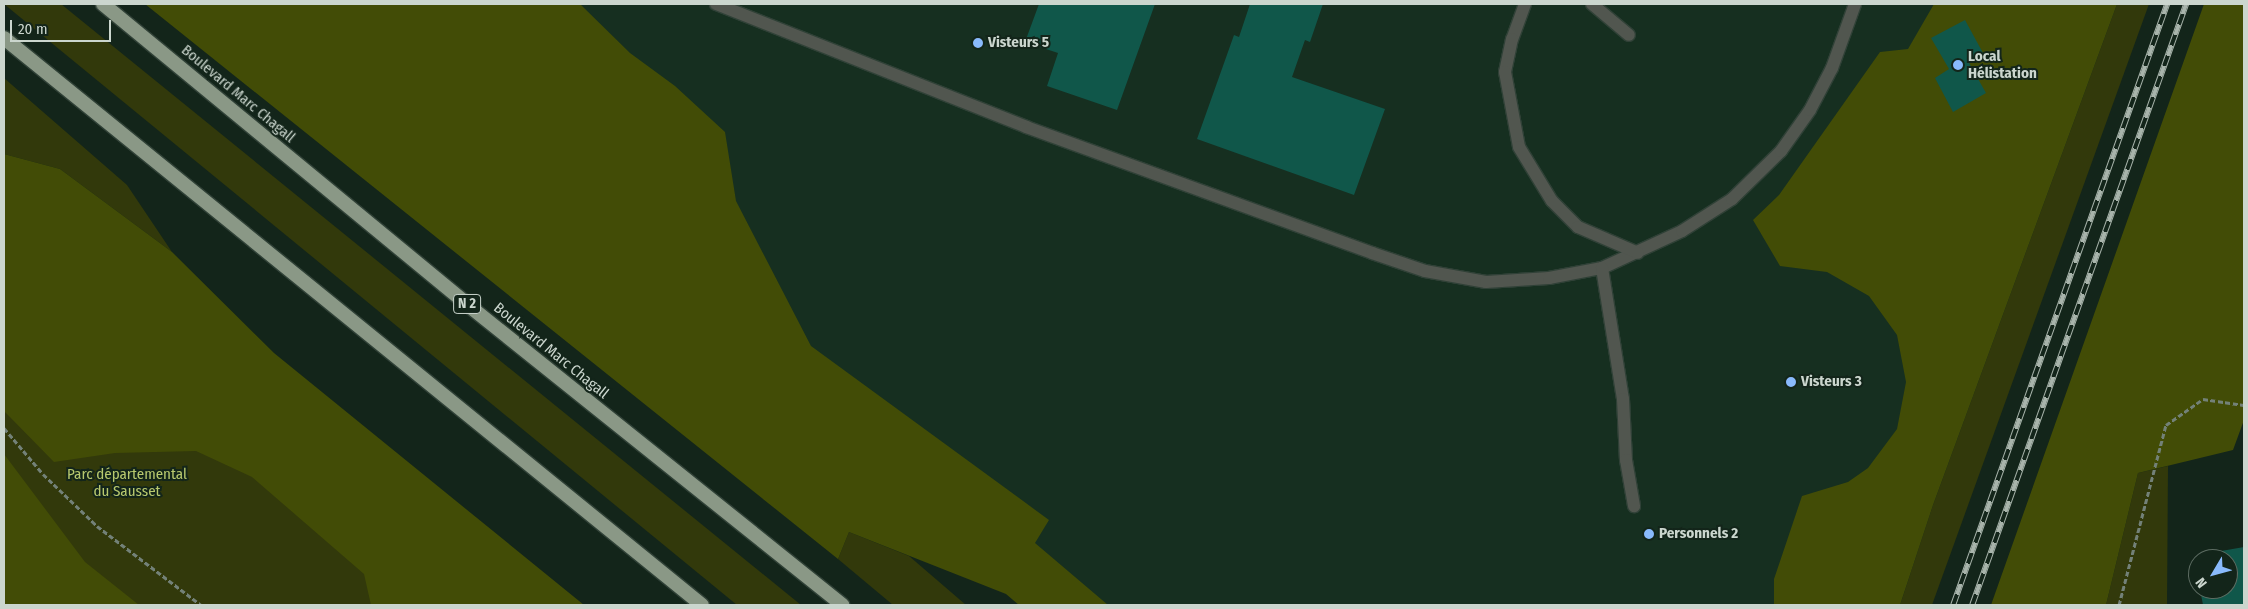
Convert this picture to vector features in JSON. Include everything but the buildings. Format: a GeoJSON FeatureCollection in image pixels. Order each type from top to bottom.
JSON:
{"type":"FeatureCollection","features":[{"type":"Feature","properties":{"kind":"highway","name":"Boulevard Marc Chagall"},"geometry":{"type":"LineString","coordinates":[[103,4],[463,301],[842,605]]}},
{"type":"Feature","properties":{"kind":"highway"},"geometry":{"type":"LineString","coordinates":[[4,38],[702,605]]}},
{"type":"Feature","properties":{"kind":"lane"},"geometry":{"type":"LineString","coordinates":[[716,4],[1026,127],[1425,271],[1486,282],[1549,278],[1602,268],[1638,254],[1682,232],[1732,199],[1781,151],[1810,110],[1832,68],[1855,4]]}},
{"type":"Feature","properties":{"kind":"lane"},"geometry":{"type":"LineString","coordinates":[[1525,4],[1512,39],[1505,72],[1520,147],[1552,201],[1578,227],[1638,254]]}},
{"type":"Feature","properties":{"kind":"lane"},"geometry":{"type":"LineString","coordinates":[[1592,4],[1628,35]]}},
{"type":"Feature","properties":{"kind":"lane"},"geometry":{"type":"LineString","coordinates":[[1602,268],[1623,399],[1626,460],[1634,506]]}},
{"type":"Feature","properties":{"kind":"path"},"geometry":{"type":"LineString","coordinates":[[2120,605],[2166,425],[2203,399],[2244,406]]}},
{"type":"Feature","properties":{"kind":"path"},"geometry":{"type":"LineString","coordinates":[[4,428],[43,474],[97,526],[201,605]]}},
{"type":"Feature","properties":{"kind":"shaded area"},"geometry":{"type":"Polygon","coordinates":[[[295,4],[2117,4],[1933,505],[1900,605],[1027,605],[295,4]]]}},
{"type":"Feature","properties":{"kind":"green space"},"geometry":{"type":"Polygon","coordinates":[[[4,4],[61,4],[801,605],[737,605],[4,4]]]}},
{"type":"Feature","properties":{"kind":"green space"},"geometry":{"type":"Polygon","coordinates":[[[145,4],[580,4],[630,53],[675,86],[725,132],[736,201],[811,346],[1049,520],[1035,543],[1108,605],[1019,605],[1006,594],[849,532],[838,559],[145,4]]]}},
{"type":"Feature","properties":{"kind":"green space"},"geometry":{"type":"Polygon","coordinates":[[[1934,4],[2117,4],[1933,505],[1900,605],[1774,605],[1774,579],[1802,496],[1848,482],[1868,468],[1897,429],[1906,382],[1897,335],[1869,296],[1827,272],[1780,266],[1753,220],[1779,195],[1880,52],[1908,49],[1934,4]]]}},
{"type":"Feature","properties":{"kind":"green space"},"geometry":{"type":"Polygon","coordinates":[[[2117,4],[2149,4],[1932,605],[1900,605],[1933,505],[2117,4]]]}},
{"type":"Feature","properties":{"kind":"green space"},"geometry":{"type":"Polygon","coordinates":[[[2204,4],[2244,4],[2244,420],[2233,450],[2138,473],[2106,605],[1991,605],[2204,4]]]}},
{"type":"Feature","properties":{"kind":"green space"},"geometry":{"type":"Polygon","coordinates":[[[4,78],[127,185],[172,252],[60,169],[4,154],[4,78]]]}},
{"type":"Feature","properties":{"kind":"green space"},"geometry":{"type":"Polygon","coordinates":[[[4,154],[60,169],[172,252],[274,353],[584,605],[371,605],[364,574],[252,477],[196,451],[115,453],[54,462],[4,411],[4,154]]]}},
{"type":"Feature","properties":{"kind":"green space","name":"Parc départemental du Sausset"},"geometry":{"type":"Polygon","coordinates":[[[4,272],[478,605],[4,605],[4,272]]]}},
{"type":"Feature","properties":{"kind":"green space"},"geometry":{"type":"Polygon","coordinates":[[[4,454],[85,562],[139,605],[4,605],[4,454]]]}},
{"type":"Feature","properties":{"kind":"green space"},"geometry":{"type":"Polygon","coordinates":[[[2168,466],[2167,605],[2106,605],[2138,473],[2168,466]]]}},
{"type":"Feature","properties":{"kind":"green space"},"geometry":{"type":"Polygon","coordinates":[[[849,532],[909,556],[966,605],[893,605],[838,559],[849,532]]]}},
{"type":"Feature","properties":{"kind":"railway"},"geometry":{"type":"LineString","coordinates":[[1953,605],[2167,4]]}},
{"type":"Feature","properties":{"kind":"railway"},"geometry":{"type":"LineString","coordinates":[[1972,605],[2186,4]]}},
{"type":"Feature","properties":{"kind":"place","name":"Visteurs 5"},"geometry":{"type":"Point","coordinates":[978,43]}},
{"type":"Feature","properties":{"kind":"place","name":"Local Hélistation"},"geometry":{"type":"Point","coordinates":[1958,65]}},
{"type":"Feature","properties":{"kind":"place","name":"Visteurs 3"},"geometry":{"type":"Point","coordinates":[1791,382]}},
{"type":"Feature","properties":{"kind":"place","name":"Personnels 2"},"geometry":{"type":"Point","coordinates":[1649,534]}}]}
